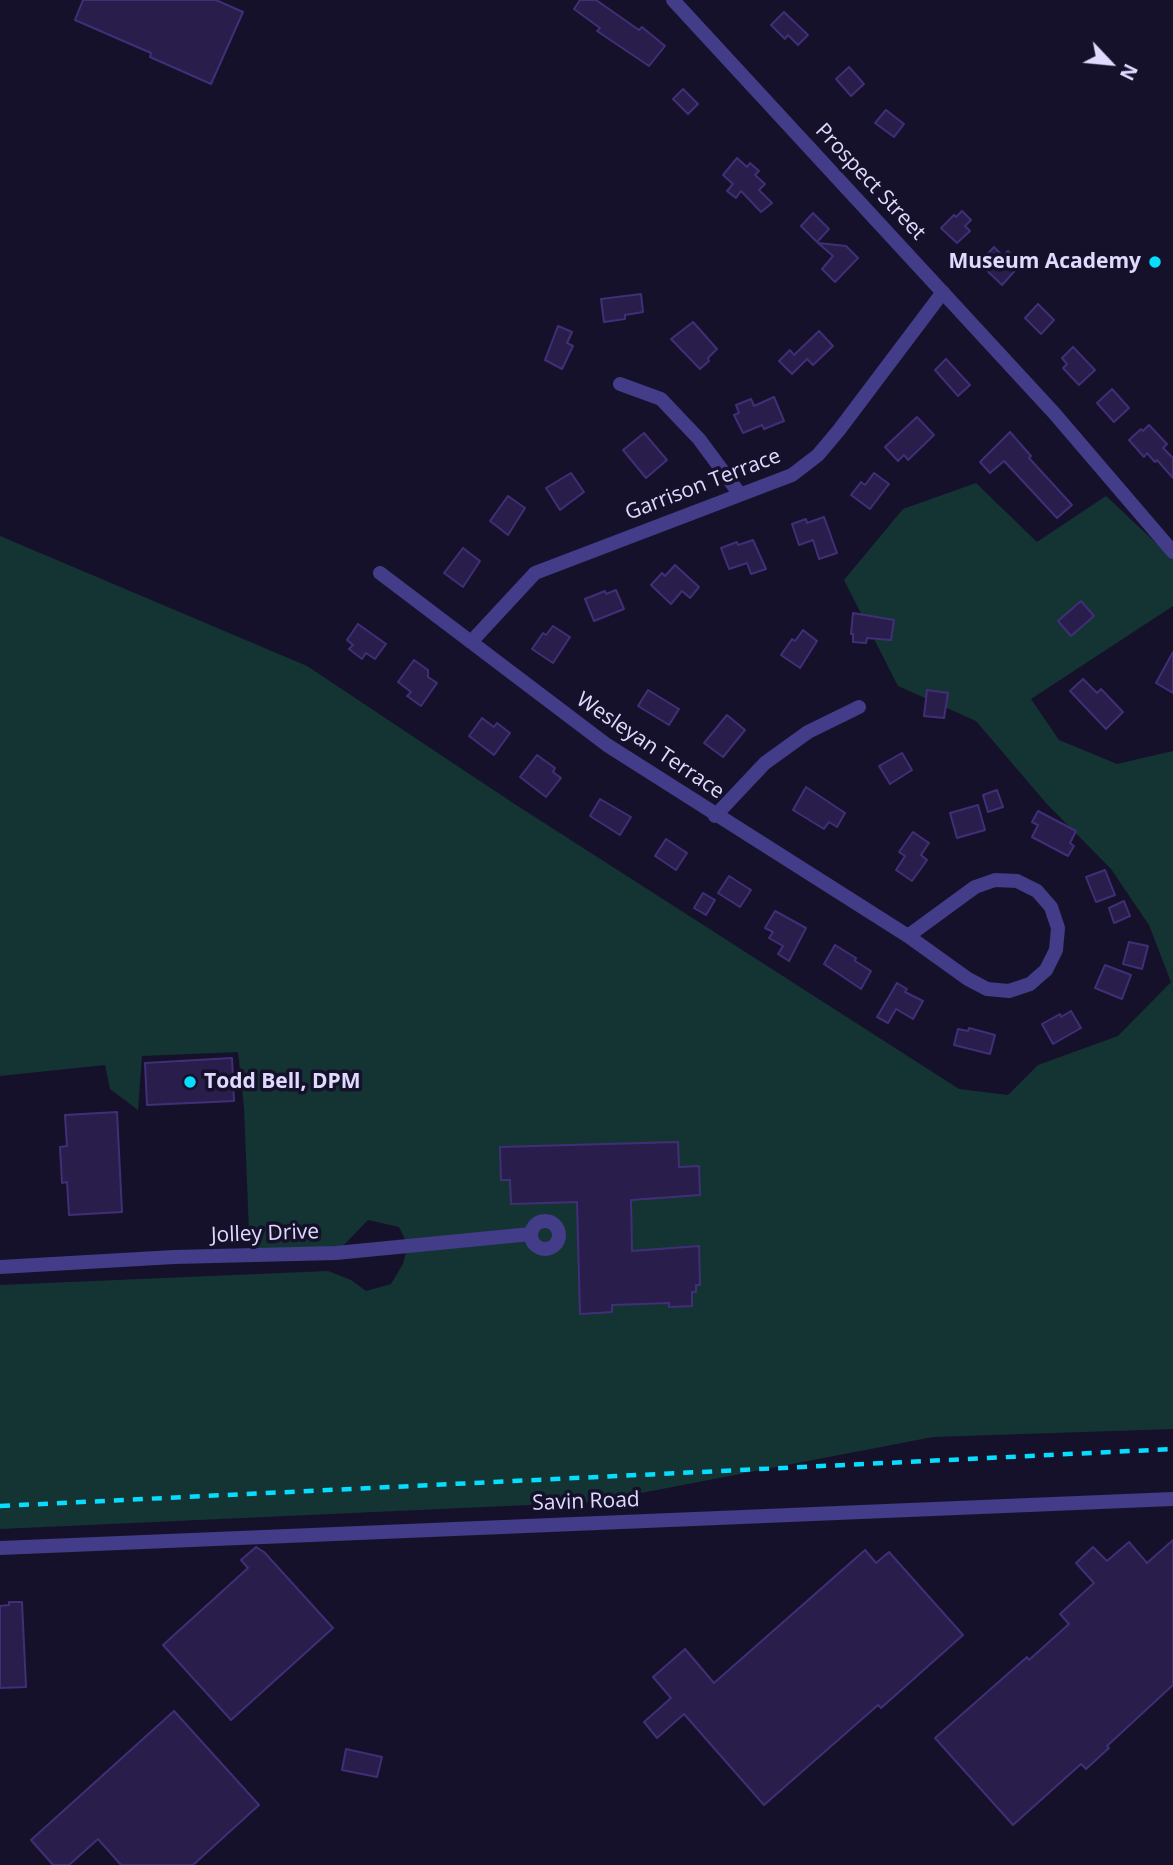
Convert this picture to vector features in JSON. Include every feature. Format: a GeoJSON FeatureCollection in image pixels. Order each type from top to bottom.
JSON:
{"type":"FeatureCollection","features":[{"type":"Feature","properties":{"kind":"street","name":"Prospect Street"},"geometry":{"type":"LineString","coordinates":[[673,0],[1063,422],[1173,552]]}},
{"type":"Feature","properties":{"kind":"street","name":"Garrison Terrace"},"geometry":{"type":"LineString","coordinates":[[471,642],[535,573],[792,475],[818,455],[943,292]]}},
{"type":"Feature","properties":{"kind":"street"},"geometry":{"type":"LineString","coordinates":[[620,384],[661,399],[699,439],[739,494]]}},
{"type":"Feature","properties":{"kind":"street","name":"Wesleyan Terrace"},"geometry":{"type":"LineString","coordinates":[[380,573],[607,745],[987,989],[1009,991],[1030,984],[1046,970],[1056,950],[1058,928],[1051,908],[1037,891],[1017,881],[995,880],[975,887],[908,936]]}},
{"type":"Feature","properties":{"kind":"street"},"geometry":{"type":"LineString","coordinates":[[715,816],[765,764],[808,732],[859,707]]}},
{"type":"Feature","properties":{"kind":"street","name":"Jolley Drive"},"geometry":{"type":"LineString","coordinates":[[0,1267],[174,1257],[336,1253],[531,1234]]}},
{"type":"Feature","properties":{"kind":"street","name":"Savin Road"},"geometry":{"type":"LineString","coordinates":[[0,1548],[1173,1499]]}},
{"type":"Feature","properties":{"kind":"green space"},"geometry":{"type":"Polygon","coordinates":[[[976,483],[1037,542],[1106,496],[1173,559],[1173,606],[1031,699],[1059,740],[1117,764],[1173,751],[1173,1429],[933,1437],[594,1502],[0,1529],[0,1285],[328,1271],[351,1280],[366,1291],[391,1284],[403,1264],[408,1245],[399,1227],[368,1220],[336,1253],[250,1256],[244,1107],[238,1052],[142,1056],[138,1110],[110,1089],[105,1065],[0,1076],[0,536],[307,666],[513,803],[959,1089],[1008,1095],[1038,1065],[1118,1036],[1171,982],[1149,925],[1111,869],[1046,803],[976,721],[898,686],[844,580],[903,509],[976,483]]]}},
{"type":"Feature","properties":{"kind":"building"},"geometry":{"type":"Polygon","coordinates":[[[83,0],[216,0],[243,12],[211,84],[150,57],[151,53],[75,20],[83,0]]]}},
{"type":"Feature","properties":{"kind":"building"},"geometry":{"type":"Polygon","coordinates":[[[580,0],[596,0],[639,30],[642,27],[665,46],[649,66],[597,31],[600,28],[574,9],[580,0]]]}},
{"type":"Feature","properties":{"kind":"building"},"geometry":{"type":"Polygon","coordinates":[[[784,12],[808,35],[798,45],[788,35],[785,39],[771,25],[784,12]]]}},
{"type":"Feature","properties":{"kind":"building"},"geometry":{"type":"Polygon","coordinates":[[[849,67],[864,84],[851,96],[836,79],[849,67]]]}},
{"type":"Feature","properties":{"kind":"building"},"geometry":{"type":"Polygon","coordinates":[[[683,89],[698,104],[688,114],[673,99],[683,89]]]}},
{"type":"Feature","properties":{"kind":"building"},"geometry":{"type":"Polygon","coordinates":[[[886,110],[904,124],[894,137],[875,123],[886,110]]]}},
{"type":"Feature","properties":{"kind":"building"},"geometry":{"type":"Polygon","coordinates":[[[737,158],[747,167],[750,163],[759,171],[755,175],[765,184],[759,190],[772,203],[761,212],[741,191],[736,198],[727,191],[733,184],[723,175],[737,158]]]}},
{"type":"Feature","properties":{"kind":"building"},"geometry":{"type":"Polygon","coordinates":[[[962,211],[971,220],[965,226],[970,231],[957,243],[941,228],[962,211]]]}},
{"type":"Feature","properties":{"kind":"building"},"geometry":{"type":"Polygon","coordinates":[[[813,213],[829,229],[817,242],[801,226],[813,213]]]}},
{"type":"Feature","properties":{"kind":"building"},"geometry":{"type":"Polygon","coordinates":[[[818,243],[846,246],[858,258],[835,282],[822,269],[833,256],[818,243]]]}},
{"type":"Feature","properties":{"kind":"building"},"geometry":{"type":"Polygon","coordinates":[[[994,247],[1003,256],[1008,251],[1021,264],[1002,285],[979,263],[994,247]]]}},
{"type":"Feature","properties":{"kind":"building"},"geometry":{"type":"Polygon","coordinates":[[[641,294],[643,312],[625,315],[625,319],[604,322],[601,299],[641,294]]]}},
{"type":"Feature","properties":{"kind":"building"},"geometry":{"type":"Polygon","coordinates":[[[1038,304],[1054,320],[1041,334],[1025,318],[1038,304]]]}},
{"type":"Feature","properties":{"kind":"building"},"geometry":{"type":"Polygon","coordinates":[[[693,322],[717,349],[700,369],[671,339],[693,322]]]}},
{"type":"Feature","properties":{"kind":"building"},"geometry":{"type":"Polygon","coordinates":[[[558,326],[572,332],[567,343],[573,346],[562,369],[545,360],[558,326]]]}},
{"type":"Feature","properties":{"kind":"building"},"geometry":{"type":"Polygon","coordinates":[[[819,331],[833,346],[813,365],[807,359],[792,374],[779,361],[790,350],[794,355],[819,331]]]}},
{"type":"Feature","properties":{"kind":"building"},"geometry":{"type":"Polygon","coordinates":[[[1073,347],[1095,370],[1079,385],[1063,368],[1067,364],[1062,358],[1073,347]]]}},
{"type":"Feature","properties":{"kind":"building"},"geometry":{"type":"Polygon","coordinates":[[[946,359],[970,385],[958,396],[935,370],[946,359]]]}},
{"type":"Feature","properties":{"kind":"building"},"geometry":{"type":"Polygon","coordinates":[[[1112,389],[1129,408],[1114,422],[1097,403],[1112,389]]]}},
{"type":"Feature","properties":{"kind":"building"},"geometry":{"type":"Polygon","coordinates":[[[774,397],[784,421],[764,429],[762,425],[743,433],[734,415],[739,413],[736,405],[751,399],[754,406],[774,397]]]}},
{"type":"Feature","properties":{"kind":"building"},"geometry":{"type":"Polygon","coordinates":[[[917,417],[934,435],[908,460],[904,455],[898,461],[885,447],[917,417]]]}},
{"type":"Feature","properties":{"kind":"building"},"geometry":{"type":"Polygon","coordinates":[[[1149,425],[1167,444],[1163,448],[1173,458],[1173,478],[1157,460],[1155,462],[1147,453],[1144,457],[1129,440],[1149,425]]]}},
{"type":"Feature","properties":{"kind":"building"},"geometry":{"type":"Polygon","coordinates":[[[1010,432],[1031,456],[1029,458],[1072,505],[1057,518],[1004,461],[990,473],[980,462],[1010,432]]]}},
{"type":"Feature","properties":{"kind":"building"},"geometry":{"type":"Polygon","coordinates":[[[644,433],[667,460],[646,478],[623,450],[644,433]]]}},
{"type":"Feature","properties":{"kind":"building"},"geometry":{"type":"Polygon","coordinates":[[[571,473],[584,492],[560,510],[546,488],[571,473]]]}},
{"type":"Feature","properties":{"kind":"building"},"geometry":{"type":"Polygon","coordinates":[[[874,473],[889,484],[870,509],[851,495],[861,482],[865,485],[874,473]]]}},
{"type":"Feature","properties":{"kind":"building"},"geometry":{"type":"Polygon","coordinates":[[[508,496],[525,508],[508,535],[490,521],[508,496]]]}},
{"type":"Feature","properties":{"kind":"building"},"geometry":{"type":"Polygon","coordinates":[[[824,517],[837,553],[819,559],[813,540],[799,545],[792,524],[806,519],[807,523],[824,517]]]}},
{"type":"Feature","properties":{"kind":"building"},"geometry":{"type":"Polygon","coordinates":[[[753,540],[766,569],[751,574],[747,563],[729,569],[721,548],[753,540]]]}},
{"type":"Feature","properties":{"kind":"building"},"geometry":{"type":"Polygon","coordinates":[[[463,548],[480,561],[463,587],[444,573],[463,548]]]}},
{"type":"Feature","properties":{"kind":"building"},"geometry":{"type":"Polygon","coordinates":[[[675,565],[699,587],[690,598],[682,591],[671,604],[651,585],[662,573],[665,576],[675,565]]]}},
{"type":"Feature","properties":{"kind":"building"},"geometry":{"type":"Polygon","coordinates":[[[616,590],[624,609],[594,621],[585,599],[605,591],[606,594],[616,590]]]}},
{"type":"Feature","properties":{"kind":"building"},"geometry":{"type":"Polygon","coordinates":[[[1081,601],[1094,616],[1071,636],[1058,621],[1081,601]]]}},
{"type":"Feature","properties":{"kind":"building"},"geometry":{"type":"Polygon","coordinates":[[[853,613],[894,620],[891,640],[867,638],[866,643],[853,642],[853,613]]]}},
{"type":"Feature","properties":{"kind":"building"},"geometry":{"type":"Polygon","coordinates":[[[358,624],[386,644],[375,659],[366,653],[362,659],[349,649],[353,645],[347,640],[358,624]]]}},
{"type":"Feature","properties":{"kind":"building"},"geometry":{"type":"Polygon","coordinates":[[[553,626],[570,637],[553,663],[532,649],[543,633],[546,635],[553,626]]]}},
{"type":"Feature","properties":{"kind":"building"},"geometry":{"type":"Polygon","coordinates":[[[803,630],[817,641],[800,668],[781,655],[792,639],[795,641],[803,630]]]}},
{"type":"Feature","properties":{"kind":"building"},"geometry":{"type":"Polygon","coordinates":[[[1173,652],[1173,693],[1156,683],[1173,652]]]}},
{"type":"Feature","properties":{"kind":"building"},"geometry":{"type":"Polygon","coordinates":[[[414,660],[428,670],[428,677],[437,683],[421,706],[407,696],[411,692],[398,682],[414,660]]]}},
{"type":"Feature","properties":{"kind":"building"},"geometry":{"type":"Polygon","coordinates":[[[1083,679],[1097,693],[1101,689],[1123,712],[1106,729],[1070,691],[1083,679]]]}},
{"type":"Feature","properties":{"kind":"building"},"geometry":{"type":"Polygon","coordinates":[[[648,690],[679,709],[669,725],[638,706],[648,690]]]}},
{"type":"Feature","properties":{"kind":"building"},"geometry":{"type":"Polygon","coordinates":[[[927,690],[948,693],[944,718],[924,716],[927,690]]]}},
{"type":"Feature","properties":{"kind":"building"},"geometry":{"type":"Polygon","coordinates":[[[727,715],[745,730],[723,757],[704,743],[727,715]]]}},
{"type":"Feature","properties":{"kind":"building"},"geometry":{"type":"Polygon","coordinates":[[[482,718],[494,727],[497,723],[510,733],[494,755],[469,736],[482,718]]]}},
{"type":"Feature","properties":{"kind":"building"},"geometry":{"type":"Polygon","coordinates":[[[902,753],[912,770],[890,784],[879,766],[902,753]]]}},
{"type":"Feature","properties":{"kind":"building"},"geometry":{"type":"Polygon","coordinates":[[[537,755],[555,768],[553,772],[561,778],[546,797],[520,777],[537,755]]]}},
{"type":"Feature","properties":{"kind":"building"},"geometry":{"type":"Polygon","coordinates":[[[806,787],[845,813],[837,827],[829,822],[824,829],[793,810],[806,787]]]}},
{"type":"Feature","properties":{"kind":"building"},"geometry":{"type":"Polygon","coordinates":[[[997,790],[1003,807],[988,812],[983,795],[997,790]]]}},
{"type":"Feature","properties":{"kind":"building"},"geometry":{"type":"Polygon","coordinates":[[[600,799],[631,817],[620,835],[590,816],[600,799]]]}},
{"type":"Feature","properties":{"kind":"building"},"geometry":{"type":"Polygon","coordinates":[[[978,805],[985,830],[957,838],[950,813],[978,805]]]}},
{"type":"Feature","properties":{"kind":"building"},"geometry":{"type":"Polygon","coordinates":[[[1038,811],[1076,831],[1070,843],[1074,846],[1068,856],[1032,837],[1038,825],[1032,822],[1038,811]]]}},
{"type":"Feature","properties":{"kind":"building"},"geometry":{"type":"Polygon","coordinates":[[[913,832],[929,843],[921,855],[927,860],[912,881],[896,870],[905,856],[899,852],[913,832]]]}},
{"type":"Feature","properties":{"kind":"building"},"geometry":{"type":"Polygon","coordinates":[[[666,839],[687,853],[676,870],[655,856],[666,839]]]}},
{"type":"Feature","properties":{"kind":"building"},"geometry":{"type":"Polygon","coordinates":[[[1105,870],[1115,895],[1096,902],[1086,877],[1105,870]]]}},
{"type":"Feature","properties":{"kind":"building"},"geometry":{"type":"Polygon","coordinates":[[[729,876],[751,890],[740,907],[718,893],[729,876]]]}},
{"type":"Feature","properties":{"kind":"building"},"geometry":{"type":"Polygon","coordinates":[[[703,893],[715,900],[706,915],[694,908],[703,893]]]}},
{"type":"Feature","properties":{"kind":"building"},"geometry":{"type":"Polygon","coordinates":[[[1124,901],[1130,916],[1114,923],[1109,908],[1124,901]]]}},
{"type":"Feature","properties":{"kind":"building"},"geometry":{"type":"Polygon","coordinates":[[[775,911],[806,928],[789,961],[778,954],[783,946],[769,938],[773,932],[765,928],[775,911]]]}},
{"type":"Feature","properties":{"kind":"building"},"geometry":{"type":"Polygon","coordinates":[[[1129,942],[1148,946],[1142,969],[1123,964],[1129,942]]]}},
{"type":"Feature","properties":{"kind":"building"},"geometry":{"type":"Polygon","coordinates":[[[835,945],[871,971],[861,989],[824,964],[835,945]]]}},
{"type":"Feature","properties":{"kind":"building"},"geometry":{"type":"Polygon","coordinates":[[[1105,965],[1131,975],[1122,999],[1095,988],[1105,965]]]}},
{"type":"Feature","properties":{"kind":"building"},"geometry":{"type":"Polygon","coordinates":[[[897,983],[907,989],[905,992],[923,1001],[913,1019],[896,1009],[888,1023],[877,1017],[897,983]]]}},
{"type":"Feature","properties":{"kind":"building"},"geometry":{"type":"Polygon","coordinates":[[[1071,1011],[1081,1028],[1053,1044],[1042,1024],[1071,1011]]]}},
{"type":"Feature","properties":{"kind":"building"},"geometry":{"type":"Polygon","coordinates":[[[969,1028],[995,1035],[990,1054],[954,1045],[958,1029],[968,1031],[969,1028]]]}},
{"type":"Feature","properties":{"kind":"building","name":"Todd Bell, DPM"},"geometry":{"type":"Polygon","coordinates":[[[232,1058],[234,1101],[147,1105],[145,1063],[232,1058]]]}},
{"type":"Feature","properties":{"kind":"building"},"geometry":{"type":"Polygon","coordinates":[[[117,1112],[122,1212],[69,1215],[67,1182],[62,1183],[60,1147],[67,1146],[65,1115],[117,1112]]]}},
{"type":"Feature","properties":{"kind":"building"},"geometry":{"type":"Polygon","coordinates":[[[678,1142],[679,1167],[699,1166],[700,1195],[631,1200],[632,1251],[699,1246],[700,1285],[696,1285],[696,1292],[692,1292],[692,1306],[669,1307],[669,1303],[612,1305],[612,1312],[580,1314],[577,1202],[511,1204],[510,1180],[501,1180],[500,1147],[678,1142]]]}},
{"type":"Feature","properties":{"kind":"building"},"geometry":{"type":"Polygon","coordinates":[[[1173,1540],[1173,1685],[1086,1769],[1081,1764],[1013,1825],[935,1738],[1069,1624],[1060,1614],[1094,1583],[1076,1563],[1093,1547],[1107,1561],[1129,1542],[1147,1563],[1173,1540]]]}},
{"type":"Feature","properties":{"kind":"building"},"geometry":{"type":"Polygon","coordinates":[[[256,1547],[264,1552],[333,1628],[231,1720],[163,1645],[248,1568],[241,1560],[256,1547]]]}},
{"type":"Feature","properties":{"kind":"building"},"geometry":{"type":"Polygon","coordinates":[[[865,1550],[876,1563],[889,1552],[963,1635],[881,1708],[878,1705],[764,1805],[684,1714],[657,1738],[644,1722],[671,1698],[653,1677],[685,1649],[714,1683],[865,1550]]]}},
{"type":"Feature","properties":{"kind":"building"},"geometry":{"type":"Polygon","coordinates":[[[9,1602],[22,1602],[26,1687],[0,1688],[0,1606],[9,1605],[9,1602]]]}},
{"type":"Feature","properties":{"kind":"building"},"geometry":{"type":"Polygon","coordinates":[[[174,1711],[259,1805],[193,1865],[121,1865],[98,1839],[69,1865],[53,1865],[31,1840],[174,1711]]]}},
{"type":"Feature","properties":{"kind":"building"},"geometry":{"type":"Polygon","coordinates":[[[346,1749],[382,1757],[377,1777],[342,1770],[346,1749]]]}},
{"type":"Feature","properties":{"kind":"railway"},"geometry":{"type":"LineString","coordinates":[[0,1506],[1173,1449]]}},
{"type":"Feature","properties":{"kind":"place","name":"Museum Academy"},"geometry":{"type":"Point","coordinates":[1155,262]}},
{"type":"Feature","properties":{"kind":"place","name":"Todd Bell, DPM"},"geometry":{"type":"Point","coordinates":[190,1082]}}]}
